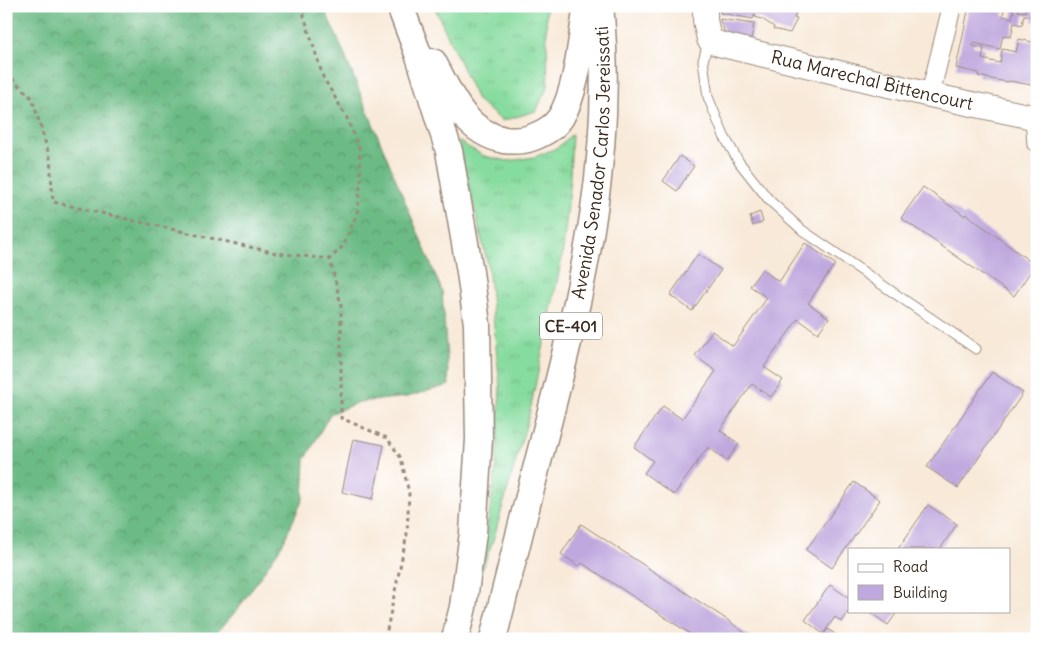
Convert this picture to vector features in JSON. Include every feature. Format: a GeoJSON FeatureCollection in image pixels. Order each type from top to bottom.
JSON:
{"type":"FeatureCollection","features":[{"type":"Feature","properties":{"kind":"main road"},"geometry":{"type":"LineString","coordinates":[[402,6],[457,105],[472,125],[492,137],[511,141],[527,140],[546,132],[560,118],[571,92],[587,6]]}},
{"type":"Feature","properties":{"kind":"main road"},"geometry":{"type":"LineString","coordinates":[[402,6],[449,151],[477,324],[478,458],[472,542],[463,607],[455,639]]}},
{"type":"Feature","properties":{"kind":"main road","name":"Avenida Senador Carlos Jereissati"},"geometry":{"type":"LineString","coordinates":[[492,639],[565,354],[589,245],[598,187],[604,122],[604,66],[600,6]]}},
{"type":"Feature","properties":{"kind":"main road"},"geometry":{"type":"LineString","coordinates":[[705,6],[705,20],[709,39]]}},
{"type":"Feature","properties":{"kind":"main road","name":"Rua Marechal Bittencourt"},"geometry":{"type":"LineString","coordinates":[[709,39],[730,47],[1033,118]]}},
{"type":"Feature","properties":{"kind":"street"},"geometry":{"type":"LineString","coordinates":[[930,95],[952,6]]}},
{"type":"Feature","properties":{"kind":"lane"},"geometry":{"type":"LineString","coordinates":[[709,39],[703,61],[708,97],[724,136],[740,162],[770,200],[802,230],[976,349]]}},
{"type":"Feature","properties":{"kind":"lane"},"geometry":{"type":"LineString","coordinates":[[1032,145],[1033,118]]}},
{"type":"Feature","properties":{"kind":"path"},"geometry":{"type":"LineString","coordinates":[[6,72],[32,98],[50,158],[53,202],[276,253],[330,258],[343,246],[357,214],[361,179],[359,148],[347,118],[323,77],[301,6]]}},
{"type":"Feature","properties":{"kind":"path"},"geometry":{"type":"LineString","coordinates":[[330,258],[341,305],[341,418],[387,438],[401,458],[409,493],[407,534],[384,639]]}},
{"type":"Feature","properties":{"kind":"green space"},"geometry":{"type":"Polygon","coordinates":[[[6,6],[323,6],[442,291],[449,385],[407,397],[359,402],[330,414],[305,460],[303,499],[282,545],[238,609],[211,639],[6,639],[6,6]]]}},
{"type":"Feature","properties":{"kind":"green space"},"geometry":{"type":"Polygon","coordinates":[[[434,6],[546,6],[548,86],[536,111],[502,121],[477,100],[434,6]]]}},
{"type":"Feature","properties":{"kind":"green space"},"geometry":{"type":"Polygon","coordinates":[[[572,134],[569,197],[562,258],[529,415],[494,537],[480,576],[496,469],[500,387],[488,266],[458,141],[484,156],[508,161],[534,157],[557,148],[572,134]]]}},
{"type":"Feature","properties":{"kind":"building"},"geometry":{"type":"Polygon","coordinates":[[[721,6],[799,6],[794,18],[797,19],[790,33],[773,29],[774,27],[754,15],[753,19],[720,13],[721,6]]]}},
{"type":"Feature","properties":{"kind":"building"},"geometry":{"type":"Polygon","coordinates":[[[969,6],[1019,6],[1018,11],[1025,12],[1026,6],[1037,6],[1037,22],[1032,21],[1033,17],[1024,15],[1022,25],[1014,23],[1011,37],[1003,35],[1000,49],[974,43],[973,46],[984,48],[982,59],[1000,63],[1002,49],[1016,52],[1019,39],[1032,42],[1035,32],[1037,32],[1037,86],[978,76],[979,73],[956,68],[969,6]],[[1004,8],[1003,16],[1012,18],[1014,10],[1004,8]]]}},
{"type":"Feature","properties":{"kind":"building"},"geometry":{"type":"Polygon","coordinates":[[[720,19],[754,24],[751,40],[726,35],[720,19]]]}},
{"type":"Feature","properties":{"kind":"building"},"geometry":{"type":"Polygon","coordinates":[[[680,156],[694,166],[677,191],[663,181],[680,156]]]}},
{"type":"Feature","properties":{"kind":"building"},"geometry":{"type":"Polygon","coordinates":[[[923,187],[965,216],[966,214],[1035,265],[1014,296],[901,218],[923,187]]]}},
{"type":"Feature","properties":{"kind":"building"},"geometry":{"type":"Polygon","coordinates":[[[760,212],[763,222],[753,226],[750,216],[760,212]]]}},
{"type":"Feature","properties":{"kind":"building"},"geometry":{"type":"Polygon","coordinates":[[[805,243],[835,264],[808,303],[829,318],[818,333],[798,319],[764,367],[783,380],[771,397],[752,384],[720,430],[739,444],[727,461],[708,447],[674,495],[644,473],[653,461],[634,447],[663,406],[682,419],[716,371],[695,356],[712,331],[733,346],[767,298],[750,286],[762,269],[779,282],[805,243]]]}},
{"type":"Feature","properties":{"kind":"building"},"geometry":{"type":"Polygon","coordinates":[[[698,254],[721,270],[692,311],[670,295],[698,254]]]}},
{"type":"Feature","properties":{"kind":"building"},"geometry":{"type":"Polygon","coordinates":[[[992,372],[1023,393],[958,488],[927,467],[992,372]]]}},
{"type":"Feature","properties":{"kind":"building"},"geometry":{"type":"Polygon","coordinates":[[[353,439],[384,445],[373,499],[342,492],[353,439]]]}},
{"type":"Feature","properties":{"kind":"building"},"geometry":{"type":"Polygon","coordinates":[[[854,482],[880,500],[832,568],[806,550],[854,482]]]}},
{"type":"Feature","properties":{"kind":"building"},"geometry":{"type":"Polygon","coordinates":[[[928,505],[957,524],[941,548],[899,548],[928,505]]]}},
{"type":"Feature","properties":{"kind":"building"},"geometry":{"type":"Polygon","coordinates":[[[581,524],[729,621],[753,639],[698,639],[582,563],[579,566],[561,554],[581,524]]]}},
{"type":"Feature","properties":{"kind":"building"},"geometry":{"type":"Polygon","coordinates":[[[830,585],[848,597],[848,612],[842,622],[835,617],[823,634],[805,620],[830,585]]]}},
{"type":"Feature","properties":{"kind":"building"},"geometry":{"type":"Polygon","coordinates":[[[869,612],[897,612],[888,625],[869,612]]]}},
{"type":"Feature","properties":{"kind":"building"},"geometry":{"type":"Polygon","coordinates":[[[828,629],[835,634],[832,639],[825,633],[828,629]]]}}]}
